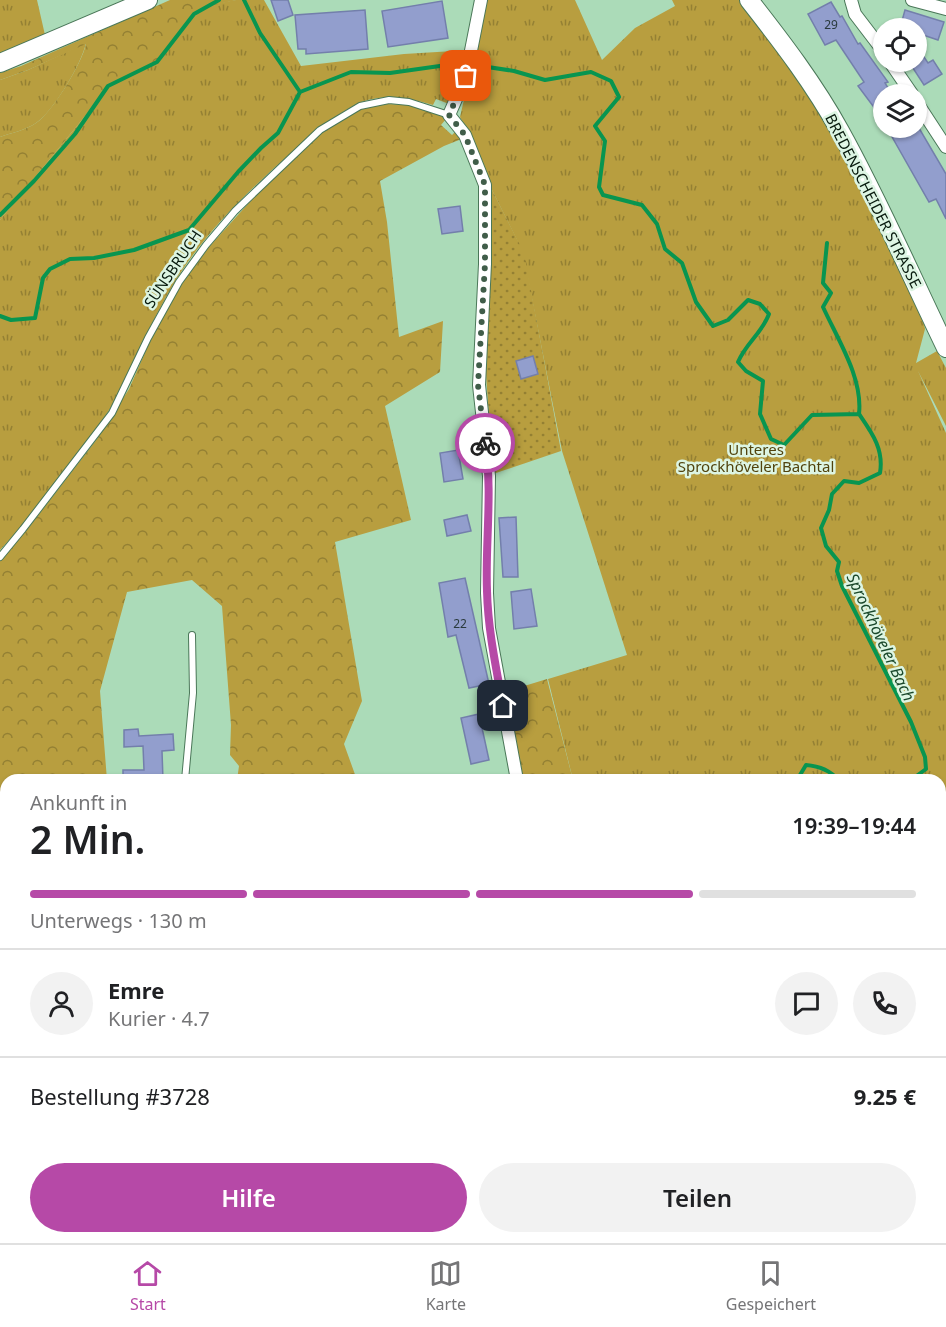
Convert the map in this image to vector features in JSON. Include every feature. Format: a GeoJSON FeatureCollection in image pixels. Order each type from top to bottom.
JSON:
{"type":"FeatureCollection","features":[{"type":"Feature","properties":{"kind":"main road"},"geometry":{"type":"LineString","coordinates":[[0,63],[148,0]]}},
{"type":"Feature","properties":{"kind":"main road","name":"BREDENSCHEIDER STRASSE"},"geometry":{"type":"LineString","coordinates":[[749,0],[788,50],[839,129],[863,174],[946,348]]}},
{"type":"Feature","properties":{"kind":"street"},"geometry":{"type":"LineString","coordinates":[[481,0],[466,76],[448,114],[465,135],[485,185],[485,264],[478,385],[489,476],[486,560],[488,616],[516,774]]}},
{"type":"Feature","properties":{"kind":"street"},"geometry":{"type":"LineString","coordinates":[[851,0],[855,14],[873,38]]}},
{"type":"Feature","properties":{"kind":"street"},"geometry":{"type":"LineString","coordinates":[[912,0],[936,5]]}},
{"type":"Feature","properties":{"kind":"street"},"geometry":{"type":"LineString","coordinates":[[927,118],[946,147]]}},
{"type":"Feature","properties":{"kind":"lane","name":"SÜNSBRUCH"},"geometry":{"type":"LineString","coordinates":[[0,557],[112,413],[174,290],[206,245],[235,211],[320,130],[360,106],[389,100],[409,102],[448,114]]}},
{"type":"Feature","properties":{"kind":"lane"},"geometry":{"type":"LineString","coordinates":[[186,774],[193,693],[192,635]]}},
{"type":"Feature","properties":{"kind":"green space"},"geometry":{"type":"Polygon","coordinates":[[[0,0],[37,0],[45,35],[0,56],[0,0]]]}},
{"type":"Feature","properties":{"kind":"green space"},"geometry":{"type":"Polygon","coordinates":[[[170,0],[237,0],[204,7],[158,60],[112,83],[0,220],[0,137],[28,128],[43,118],[66,87],[86,44],[0,80],[0,73],[21,66],[170,0]]]}},
{"type":"Feature","properties":{"kind":"green space"},"geometry":{"type":"Polygon","coordinates":[[[236,0],[264,0],[301,66],[404,54],[470,50],[449,104],[436,99],[433,105],[414,100],[385,98],[357,104],[331,120],[307,139],[227,214],[198,248],[173,285],[145,337],[125,384],[94,433],[50,493],[0,550],[0,220],[112,83],[158,59],[204,6],[236,0]]]}},
{"type":"Feature","properties":{"kind":"green space","name":"Unteres Sprockhöveler Bachtal"},"geometry":{"type":"Polygon","coordinates":[[[484,0],[575,0],[602,60],[635,28],[675,6],[672,0],[745,0],[802,85],[858,178],[924,324],[925,329],[916,363],[937,351],[946,368],[946,426],[918,371],[946,433],[946,774],[572,774],[548,679],[627,655],[562,451],[528,278],[517,240],[488,182],[468,131],[460,117],[484,0]]]}},
{"type":"Feature","properties":{"kind":"green space"},"geometry":{"type":"Polygon","coordinates":[[[86,43],[66,86],[43,117],[28,128],[0,137],[0,80],[28,70],[86,43]]]}},
{"type":"Feature","properties":{"kind":"green space"},"geometry":{"type":"Polygon","coordinates":[[[387,104],[411,105],[442,116],[446,119],[441,125],[452,135],[457,130],[464,138],[444,146],[380,181],[387,222],[399,337],[443,321],[440,372],[385,406],[411,520],[335,542],[362,701],[344,744],[355,774],[238,774],[239,766],[230,755],[231,725],[222,606],[192,580],[127,592],[100,691],[107,774],[0,774],[0,558],[26,531],[97,439],[129,389],[151,339],[182,283],[209,247],[276,173],[320,134],[361,108],[387,104]]]}},
{"type":"Feature","properties":{"kind":"green space"},"geometry":{"type":"Polygon","coordinates":[[[488,182],[524,253],[561,451],[493,474],[484,346],[488,182]]]}},
{"type":"Feature","properties":{"kind":"green space"},"geometry":{"type":"Polygon","coordinates":[[[547,679],[571,774],[519,774],[505,692],[547,679]]]}},
{"type":"Feature","properties":{"kind":"building"},"geometry":{"type":"Polygon","coordinates":[[[271,0],[288,0],[293,15],[278,21],[271,0]]]}},
{"type":"Feature","properties":{"kind":"building"},"geometry":{"type":"Polygon","coordinates":[[[442,1],[448,38],[388,47],[382,11],[442,1]]]}},
{"type":"Feature","properties":{"kind":"building"},"geometry":{"type":"Polygon","coordinates":[[[831,2],[840,17],[842,16],[858,44],[860,43],[873,61],[873,72],[881,72],[888,82],[873,84],[873,106],[858,86],[864,82],[836,40],[825,45],[808,14],[831,2]]]}},
{"type":"Feature","properties":{"kind":"building"},"geometry":{"type":"Polygon","coordinates":[[[365,10],[368,49],[306,54],[306,49],[298,49],[295,15],[365,10]]]}},
{"type":"Feature","properties":{"kind":"building"},"geometry":{"type":"Polygon","coordinates":[[[905,10],[944,22],[938,40],[927,36],[927,18],[903,18],[905,10]]]}},
{"type":"Feature","properties":{"kind":"building"},"geometry":{"type":"Polygon","coordinates":[[[933,60],[942,74],[923,84],[916,72],[927,72],[927,62],[933,60]]]}},
{"type":"Feature","properties":{"kind":"building"},"geometry":{"type":"Polygon","coordinates":[[[893,138],[925,138],[946,174],[946,219],[936,199],[929,202],[893,138]]]}},
{"type":"Feature","properties":{"kind":"building"},"geometry":{"type":"Polygon","coordinates":[[[460,206],[463,231],[442,234],[438,209],[460,206]]]}},
{"type":"Feature","properties":{"kind":"building"},"geometry":{"type":"Polygon","coordinates":[[[533,356],[538,374],[521,379],[516,361],[533,356]]]}},
{"type":"Feature","properties":{"kind":"building"},"geometry":{"type":"Polygon","coordinates":[[[458,450],[463,479],[444,482],[440,453],[458,450]]]}},
{"type":"Feature","properties":{"kind":"building"},"geometry":{"type":"Polygon","coordinates":[[[467,515],[471,531],[447,536],[444,520],[467,515]]]}},
{"type":"Feature","properties":{"kind":"building"},"geometry":{"type":"Polygon","coordinates":[[[516,517],[518,577],[503,577],[499,518],[516,517]]]}},
{"type":"Feature","properties":{"kind":"building"},"geometry":{"type":"Polygon","coordinates":[[[465,578],[489,684],[469,688],[456,635],[448,637],[439,583],[465,578]]]}},
{"type":"Feature","properties":{"kind":"building"},"geometry":{"type":"Polygon","coordinates":[[[531,589],[537,626],[514,629],[511,592],[531,589]]]}},
{"type":"Feature","properties":{"kind":"building"},"geometry":{"type":"Polygon","coordinates":[[[479,714],[489,760],[471,764],[461,718],[479,714]]]}},
{"type":"Feature","properties":{"kind":"building"},"geometry":{"type":"Polygon","coordinates":[[[138,729],[139,736],[173,734],[174,750],[162,751],[163,774],[123,774],[123,770],[144,770],[143,746],[124,747],[124,730],[138,729]]]}},
{"type":"Feature","properties":{"kind":"waterway","name":"Sprockhöveler Bach"},"geometry":{"type":"LineString","coordinates":[[0,215],[34,181],[75,134],[108,86],[157,62],[194,14],[219,0]]}},
{"type":"Feature","properties":{"kind":"waterway","name":"Sprockhöveler Bach"},"geometry":{"type":"LineString","coordinates":[[244,0],[260,33],[300,92]]}},
{"type":"Feature","properties":{"kind":"waterway","name":"Sprockhöveler Bach"},"geometry":{"type":"LineString","coordinates":[[0,316],[11,320],[35,318],[43,278],[50,269],[70,259],[94,258],[134,250],[189,230],[238,172],[278,133],[300,92],[351,72],[390,73],[461,63],[514,71],[545,80],[591,72],[611,81],[619,97],[595,126],[605,141],[599,187],[603,195],[642,205],[657,224],[665,249],[682,263],[696,302],[713,326],[728,320],[748,300],[760,304],[769,314],[738,362],[746,371],[763,381],[760,414],[771,439],[784,445],[812,415],[859,414],[876,442],[880,456],[880,473],[859,483],[844,481],[832,494],[829,510],[821,528],[826,546],[839,562],[837,571],[842,586],[911,722],[925,757],[926,769],[919,774]]}},
{"type":"Feature","properties":{"kind":"waterway"},"geometry":{"type":"LineString","coordinates":[[827,243],[823,283],[831,293],[823,307],[853,373],[859,400],[859,414]]}},
{"type":"Feature","properties":{"kind":"waterway","name":"Sprockhöveler Bach"},"geometry":{"type":"LineString","coordinates":[[801,774],[806,765],[824,769],[831,774]]}},
{"type":"Feature","properties":{"kind":"way so far"},"geometry":{"type":"LineString","coordinates":[[466,76],[449,115],[465,135],[485,185],[485,264],[478,385],[485,443]]}},
{"type":"Feature","properties":{"kind":"route"},"geometry":{"type":"LineString","coordinates":[[485,443],[489,476],[486,560],[489,628],[503,706]]}}]}
